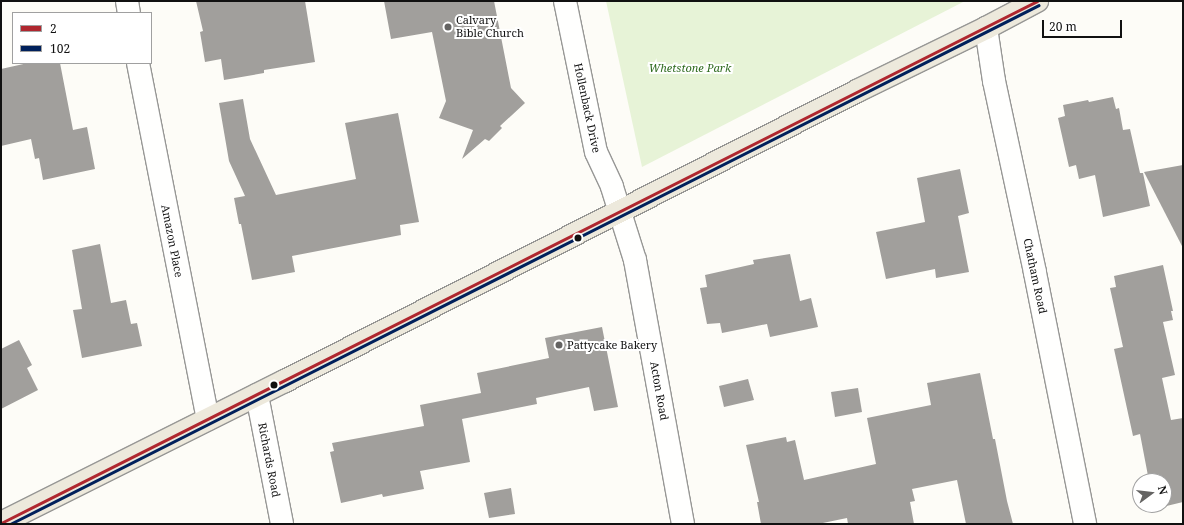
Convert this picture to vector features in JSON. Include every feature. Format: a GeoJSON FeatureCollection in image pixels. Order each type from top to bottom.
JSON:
{"type":"FeatureCollection","features":[{"type":"Feature","properties":{"kind":"main road"},"geometry":{"type":"LineString","coordinates":[[1,523],[620,212],[857,90],[986,28],[1037,1]]}},
{"type":"Feature","properties":{"kind":"street"},"geometry":{"type":"LineString","coordinates":[[127,1],[129,12]]}},
{"type":"Feature","properties":{"kind":"street","name":"Hollenback Drive"},"geometry":{"type":"LineString","coordinates":[[565,1],[596,152],[612,187],[620,212]]}},
{"type":"Feature","properties":{"kind":"street","name":"Chatham Road"},"geometry":{"type":"LineString","coordinates":[[986,28],[994,81],[1035,273],[1085,524]]}},
{"type":"Feature","properties":{"kind":"street","name":"Amazon Place"},"geometry":{"type":"LineString","coordinates":[[138,64],[208,419]]}},
{"type":"Feature","properties":{"kind":"street","name":"Acton Road"},"geometry":{"type":"LineString","coordinates":[[620,212],[634,260],[683,524]]}},
{"type":"Feature","properties":{"kind":"street","name":"Richards Road"},"geometry":{"type":"LineString","coordinates":[[257,395],[282,524]]}},
{"type":"Feature","properties":{"kind":"green space","name":"Whetstone Park"},"geometry":{"type":"Polygon","coordinates":[[[606,1],[965,1],[642,167],[606,1]]]}},
{"type":"Feature","properties":{"kind":"building"},"geometry":{"type":"Polygon","coordinates":[[[196,1],[305,1],[315,62],[264,70],[264,73],[224,80],[221,59],[205,62],[200,32],[203,31],[196,1]]]}},
{"type":"Feature","properties":{"kind":"building"},"geometry":{"type":"Polygon","coordinates":[[[384,1],[494,1],[511,88],[525,103],[500,126],[502,128],[489,141],[485,139],[462,159],[473,130],[439,118],[446,101],[432,32],[391,39],[384,1]]]}},
{"type":"Feature","properties":{"kind":"building"},"geometry":{"type":"Polygon","coordinates":[[[24,64],[60,64],[73,130],[87,127],[95,169],[43,180],[39,158],[35,159],[31,139],[1,146],[1,69],[24,64]]]}},
{"type":"Feature","properties":{"kind":"building"},"geometry":{"type":"Polygon","coordinates":[[[1113,97],[1116,109],[1119,108],[1123,130],[1130,129],[1140,173],[1143,173],[1150,206],[1103,217],[1095,175],[1079,179],[1076,165],[1069,167],[1058,118],[1065,116],[1063,105],[1113,97]]]}},
{"type":"Feature","properties":{"kind":"building"},"geometry":{"type":"Polygon","coordinates":[[[243,99],[250,139],[276,195],[356,179],[345,123],[398,113],[419,222],[400,225],[401,235],[292,256],[295,272],[252,280],[241,224],[239,224],[234,198],[245,196],[229,161],[219,103],[243,99]]]}},
{"type":"Feature","properties":{"kind":"building"},"geometry":{"type":"Polygon","coordinates":[[[1183,165],[1183,248],[1144,172],[1183,165]]]}},
{"type":"Feature","properties":{"kind":"building"},"geometry":{"type":"Polygon","coordinates":[[[960,169],[969,213],[958,216],[969,272],[936,278],[935,269],[886,279],[876,232],[925,222],[917,178],[960,169]]]}},
{"type":"Feature","properties":{"kind":"building"},"geometry":{"type":"Polygon","coordinates":[[[100,244],[111,303],[126,300],[131,324],[137,323],[142,346],[82,358],[73,310],[82,309],[72,250],[100,244]]]}},
{"type":"Feature","properties":{"kind":"building"},"geometry":{"type":"Polygon","coordinates":[[[790,254],[800,301],[811,298],[818,327],[770,337],[767,324],[722,333],[720,323],[707,324],[700,288],[707,287],[705,275],[754,264],[753,260],[790,254]]]}},
{"type":"Feature","properties":{"kind":"building"},"geometry":{"type":"Polygon","coordinates":[[[1163,265],[1173,311],[1171,311],[1173,320],[1163,322],[1175,375],[1162,378],[1171,420],[1183,418],[1183,502],[1172,505],[1172,473],[1147,473],[1140,434],[1133,436],[1114,349],[1123,347],[1110,288],[1116,287],[1114,276],[1163,265]]]}},
{"type":"Feature","properties":{"kind":"building"},"geometry":{"type":"Polygon","coordinates":[[[602,327],[618,407],[594,411],[589,387],[536,398],[537,404],[462,419],[470,462],[420,471],[424,489],[383,497],[382,494],[341,503],[330,452],[334,451],[332,443],[424,426],[420,405],[481,393],[477,373],[549,358],[545,338],[602,327]]]}},
{"type":"Feature","properties":{"kind":"building"},"geometry":{"type":"Polygon","coordinates":[[[19,340],[32,365],[27,368],[38,390],[1,409],[1,349],[19,340]]]}},
{"type":"Feature","properties":{"kind":"building"},"geometry":{"type":"Polygon","coordinates":[[[980,373],[993,439],[995,439],[1013,524],[966,524],[957,480],[912,489],[915,501],[910,502],[914,524],[848,524],[847,518],[818,524],[761,524],[757,502],[759,502],[746,445],[786,437],[787,442],[795,440],[804,480],[876,464],[867,418],[931,405],[927,383],[980,373]]]}},
{"type":"Feature","properties":{"kind":"building"},"geometry":{"type":"Polygon","coordinates":[[[748,379],[754,400],[724,407],[719,386],[748,379]]]}},
{"type":"Feature","properties":{"kind":"building"},"geometry":{"type":"Polygon","coordinates":[[[858,388],[862,412],[835,417],[831,392],[858,388]]]}},
{"type":"Feature","properties":{"kind":"building"},"geometry":{"type":"Polygon","coordinates":[[[511,488],[515,514],[489,518],[484,493],[511,488]]]}},
{"type":"Feature","properties":{"kind":"transit line","name":"2"},"geometry":{"type":"LineString","coordinates":[[1,523],[1037,1]]}},
{"type":"Feature","properties":{"kind":"transit line","name":"102"},"geometry":{"type":"LineString","coordinates":[[10,524],[1039,5]]}},
{"type":"Feature","properties":{"kind":"place","name":"Calvary Bible Church"},"geometry":{"type":"Point","coordinates":[448,27]}},
{"type":"Feature","properties":{"kind":"place","name":"Pattycake Bakery"},"geometry":{"type":"Point","coordinates":[559,345]}}]}
